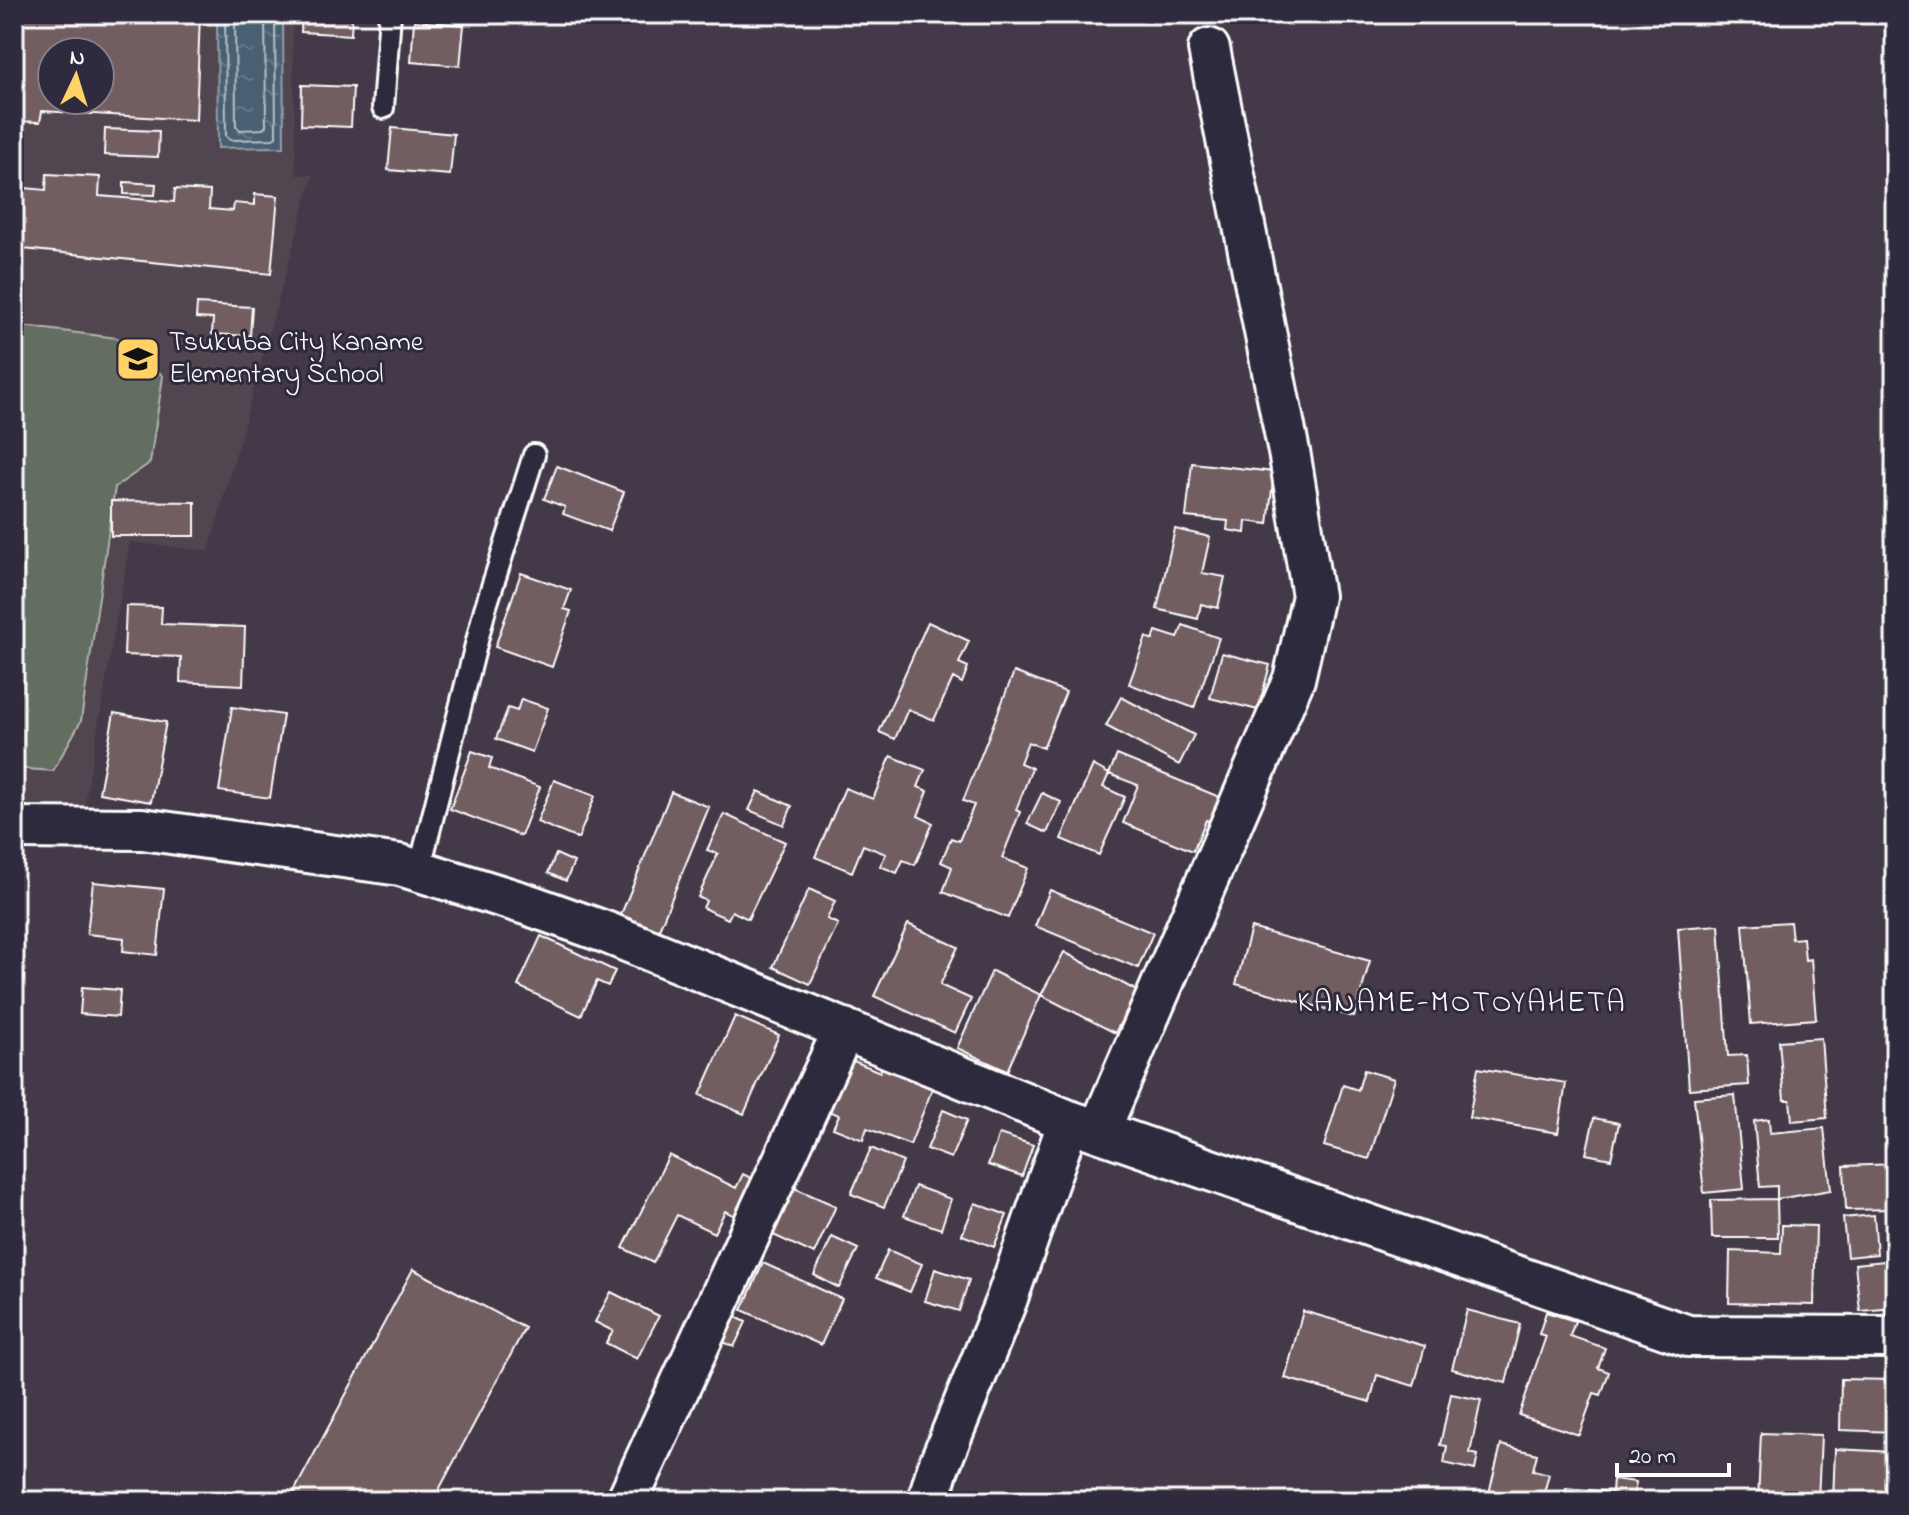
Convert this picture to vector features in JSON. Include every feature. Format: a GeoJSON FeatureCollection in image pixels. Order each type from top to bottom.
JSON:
{"type":"FeatureCollection","features":[{"type":"Feature","properties":{"kind":"street"},"geometry":{"type":"LineString","coordinates":[[928,1501],[938,1468],[1006,1301],[1084,1126],[1294,679],[1313,596],[1284,427],[1209,49]]}},
{"type":"Feature","properties":{"kind":"street"},"geometry":{"type":"LineString","coordinates":[[14,828],[142,829],[400,865],[605,932],[1084,1126],[1688,1336],[1895,1337]]}},
{"type":"Feature","properties":{"kind":"street"},"geometry":{"type":"LineString","coordinates":[[627,1501],[844,1029]]}},
{"type":"Feature","properties":{"kind":"lane"},"geometry":{"type":"LineString","coordinates":[[383,108],[390,14]]}},
{"type":"Feature","properties":{"kind":"lane"},"geometry":{"type":"LineString","coordinates":[[419,871],[485,609],[534,455]]}},
{"type":"Feature","properties":{"kind":"shaded area","name":"Tsukuba City Kaname Elementary School"},"geometry":{"type":"Polygon","coordinates":[[[14,14],[292,14],[296,175],[313,175],[209,551],[130,542],[84,808],[18,809],[14,802],[14,14]]]}},
{"type":"Feature","properties":{"kind":"green space"},"geometry":{"type":"Polygon","coordinates":[[[14,325],[117,338],[140,353],[163,376],[150,463],[115,487],[81,721],[53,771],[14,768],[14,325]]]}},
{"type":"Feature","properties":{"kind":"water"},"geometry":{"type":"Polygon","coordinates":[[[217,14],[283,14],[284,147],[218,148],[217,14]]]}},
{"type":"Feature","properties":{"kind":"building"},"geometry":{"type":"Polygon","coordinates":[[[14,14],[200,14],[196,120],[116,115],[116,36],[36,36],[36,116],[41,116],[40,122],[14,121],[14,14]]]}},
{"type":"Feature","properties":{"kind":"building"},"geometry":{"type":"Polygon","coordinates":[[[302,14],[352,14],[351,35],[301,32],[302,14]]]}},
{"type":"Feature","properties":{"kind":"building"},"geometry":{"type":"Polygon","coordinates":[[[414,21],[464,25],[460,66],[411,62],[414,21]]]}},
{"type":"Feature","properties":{"kind":"building"},"geometry":{"type":"Polygon","coordinates":[[[302,85],[353,87],[351,127],[301,125],[302,85]]]}},
{"type":"Feature","properties":{"kind":"building"},"geometry":{"type":"Polygon","coordinates":[[[392,128],[454,134],[450,175],[388,170],[392,128]]]}},
{"type":"Feature","properties":{"kind":"building"},"geometry":{"type":"Polygon","coordinates":[[[105,129],[159,131],[158,157],[104,155],[105,129]]]}},
{"type":"Feature","properties":{"kind":"building"},"geometry":{"type":"Polygon","coordinates":[[[47,174],[100,177],[99,196],[174,202],[175,189],[210,191],[209,209],[233,211],[234,203],[255,205],[255,194],[278,196],[271,274],[14,248],[14,187],[46,190],[47,174]]]}},
{"type":"Feature","properties":{"kind":"building"},"geometry":{"type":"Polygon","coordinates":[[[124,182],[156,184],[155,195],[124,194],[124,182]]]}},
{"type":"Feature","properties":{"kind":"building"},"geometry":{"type":"Polygon","coordinates":[[[197,304],[252,307],[250,336],[212,334],[213,319],[196,318],[197,304]]]}},
{"type":"Feature","properties":{"kind":"building"},"geometry":{"type":"Polygon","coordinates":[[[1192,463],[1274,472],[1268,524],[1246,521],[1245,533],[1227,530],[1228,521],[1186,517],[1192,463]]]}},
{"type":"Feature","properties":{"kind":"building"},"geometry":{"type":"Polygon","coordinates":[[[557,466],[624,492],[609,531],[563,514],[565,507],[544,499],[557,466]]]}},
{"type":"Feature","properties":{"kind":"building"},"geometry":{"type":"Polygon","coordinates":[[[111,501],[195,502],[195,536],[111,536],[111,501]]]}},
{"type":"Feature","properties":{"kind":"building"},"geometry":{"type":"Polygon","coordinates":[[[1175,529],[1210,537],[1202,573],[1225,577],[1218,608],[1201,604],[1198,619],[1157,609],[1175,529]]]}},
{"type":"Feature","properties":{"kind":"building"},"geometry":{"type":"Polygon","coordinates":[[[521,573],[571,590],[564,609],[571,611],[552,667],[495,647],[521,573]]]}},
{"type":"Feature","properties":{"kind":"building"},"geometry":{"type":"Polygon","coordinates":[[[126,606],[162,607],[161,624],[245,627],[243,685],[180,682],[181,657],[124,655],[126,606]]]}},
{"type":"Feature","properties":{"kind":"building"},"geometry":{"type":"Polygon","coordinates":[[[928,622],[969,641],[959,663],[968,667],[962,683],[953,678],[934,720],[908,709],[895,739],[879,732],[928,622]]]}},
{"type":"Feature","properties":{"kind":"building"},"geometry":{"type":"Polygon","coordinates":[[[1183,625],[1219,638],[1194,708],[1129,684],[1146,637],[1153,640],[1156,631],[1178,638],[1183,625]]]}},
{"type":"Feature","properties":{"kind":"building"},"geometry":{"type":"Polygon","coordinates":[[[1222,653],[1270,665],[1258,710],[1210,698],[1222,653]]]}},
{"type":"Feature","properties":{"kind":"building"},"geometry":{"type":"Polygon","coordinates":[[[1014,672],[1066,692],[1043,748],[1028,742],[1020,763],[1032,768],[1016,810],[1020,812],[1002,858],[1028,868],[1008,918],[943,892],[952,867],[941,862],[951,838],[959,841],[974,805],[963,801],[1014,672]]]}},
{"type":"Feature","properties":{"kind":"building"},"geometry":{"type":"Polygon","coordinates":[[[1121,697],[1194,735],[1179,765],[1106,726],[1121,697]]]}},
{"type":"Feature","properties":{"kind":"building"},"geometry":{"type":"Polygon","coordinates":[[[521,699],[548,708],[532,752],[496,739],[508,708],[517,711],[521,699]]]}},
{"type":"Feature","properties":{"kind":"building"},"geometry":{"type":"Polygon","coordinates":[[[232,707],[283,715],[270,798],[219,791],[232,707]]]}},
{"type":"Feature","properties":{"kind":"building"},"geometry":{"type":"Polygon","coordinates":[[[114,713],[166,722],[151,802],[99,793],[114,713]]]}},
{"type":"Feature","properties":{"kind":"building"},"geometry":{"type":"Polygon","coordinates":[[[472,751],[492,758],[489,768],[540,787],[521,836],[450,809],[472,751]]]}},
{"type":"Feature","properties":{"kind":"building"},"geometry":{"type":"Polygon","coordinates":[[[1117,755],[1222,798],[1212,822],[1206,820],[1193,851],[1123,823],[1138,785],[1109,774],[1117,755]]]}},
{"type":"Feature","properties":{"kind":"building"},"geometry":{"type":"Polygon","coordinates":[[[891,756],[925,770],[918,787],[928,791],[918,816],[933,823],[915,865],[903,860],[897,873],[880,866],[886,854],[863,845],[852,872],[815,857],[845,788],[873,799],[891,756]]]}},
{"type":"Feature","properties":{"kind":"building"},"geometry":{"type":"Polygon","coordinates":[[[1093,765],[1109,774],[1103,787],[1125,797],[1099,855],[1061,839],[1093,765]]]}},
{"type":"Feature","properties":{"kind":"building"},"geometry":{"type":"Polygon","coordinates":[[[554,780],[595,796],[578,839],[537,822],[554,780]]]}},
{"type":"Feature","properties":{"kind":"building"},"geometry":{"type":"Polygon","coordinates":[[[758,791],[792,806],[784,825],[749,810],[758,791]]]}},
{"type":"Feature","properties":{"kind":"building"},"geometry":{"type":"Polygon","coordinates":[[[671,792],[709,807],[658,932],[620,917],[671,792]]]}},
{"type":"Feature","properties":{"kind":"building"},"geometry":{"type":"Polygon","coordinates":[[[1042,793],[1061,802],[1047,833],[1027,824],[1042,793]]]}},
{"type":"Feature","properties":{"kind":"building"},"geometry":{"type":"Polygon","coordinates":[[[724,814],[785,842],[748,919],[732,911],[728,919],[703,908],[706,901],[698,897],[718,854],[707,850],[724,814]]]}},
{"type":"Feature","properties":{"kind":"building"},"geometry":{"type":"Polygon","coordinates":[[[556,854],[574,862],[566,881],[548,873],[556,854]]]}},
{"type":"Feature","properties":{"kind":"building"},"geometry":{"type":"Polygon","coordinates":[[[93,882],[164,889],[157,955],[123,951],[124,938],[87,934],[93,882]]]}},
{"type":"Feature","properties":{"kind":"building"},"geometry":{"type":"Polygon","coordinates":[[[809,889],[835,901],[827,919],[838,924],[810,984],[773,967],[809,889]]]}},
{"type":"Feature","properties":{"kind":"building"},"geometry":{"type":"Polygon","coordinates":[[[1050,890],[1153,933],[1138,968],[1035,926],[1050,890]]]}},
{"type":"Feature","properties":{"kind":"building"},"geometry":{"type":"Polygon","coordinates":[[[1790,922],[1792,939],[1803,938],[1805,960],[1811,959],[1816,1019],[1751,1024],[1743,925],[1790,922]]]}},
{"type":"Feature","properties":{"kind":"building"},"geometry":{"type":"Polygon","coordinates":[[[908,924],[958,947],[940,985],[971,999],[955,1033],[874,996],[908,924]]]}},
{"type":"Feature","properties":{"kind":"building"},"geometry":{"type":"Polygon","coordinates":[[[1719,925],[1728,1056],[1747,1055],[1749,1085],[1689,1089],[1678,928],[1719,925]]]}},
{"type":"Feature","properties":{"kind":"building"},"geometry":{"type":"Polygon","coordinates":[[[1251,928],[1370,961],[1354,1017],[1236,984],[1251,928]]]}},
{"type":"Feature","properties":{"kind":"building"},"geometry":{"type":"Polygon","coordinates":[[[541,936],[615,971],[608,986],[597,981],[581,1016],[518,986],[541,936]]]}},
{"type":"Feature","properties":{"kind":"building"},"geometry":{"type":"Polygon","coordinates":[[[1064,952],[1137,991],[1115,1033],[1041,995],[1064,952]]]}},
{"type":"Feature","properties":{"kind":"building"},"geometry":{"type":"Polygon","coordinates":[[[992,971],[1041,995],[1007,1071],[957,1048],[992,971]]]}},
{"type":"Feature","properties":{"kind":"building"},"geometry":{"type":"Polygon","coordinates":[[[82,987],[120,990],[118,1017],[80,1014],[82,987]]]}},
{"type":"Feature","properties":{"kind":"building"},"geometry":{"type":"Polygon","coordinates":[[[735,1016],[779,1035],[744,1114],[700,1095],[735,1016]]]}},
{"type":"Feature","properties":{"kind":"building"},"geometry":{"type":"Polygon","coordinates":[[[1821,1038],[1827,1118],[1792,1121],[1790,1100],[1784,1100],[1779,1041],[1821,1038]]]}},
{"type":"Feature","properties":{"kind":"building"},"geometry":{"type":"Polygon","coordinates":[[[849,1059],[880,1072],[884,1061],[935,1082],[910,1145],[867,1128],[863,1140],[833,1128],[839,1115],[828,1111],[849,1059]]]}},
{"type":"Feature","properties":{"kind":"building"},"geometry":{"type":"Polygon","coordinates":[[[1478,1068],[1566,1083],[1558,1133],[1469,1118],[1478,1068]]]}},
{"type":"Feature","properties":{"kind":"building"},"geometry":{"type":"Polygon","coordinates":[[[1364,1070],[1394,1079],[1369,1159],[1324,1146],[1343,1085],[1358,1090],[1364,1070]]]}},
{"type":"Feature","properties":{"kind":"building"},"geometry":{"type":"Polygon","coordinates":[[[1735,1095],[1744,1189],[1704,1193],[1694,1098],[1735,1095]]]}},
{"type":"Feature","properties":{"kind":"building"},"geometry":{"type":"Polygon","coordinates":[[[943,1110],[967,1120],[951,1158],[927,1149],[943,1110]]]}},
{"type":"Feature","properties":{"kind":"building"},"geometry":{"type":"Polygon","coordinates":[[[1594,1118],[1619,1123],[1611,1159],[1586,1154],[1594,1118]]]}},
{"type":"Feature","properties":{"kind":"building"},"geometry":{"type":"Polygon","coordinates":[[[1769,1119],[1770,1133],[1824,1128],[1831,1190],[1777,1199],[1777,1186],[1760,1187],[1754,1121],[1769,1119]]]}},
{"type":"Feature","properties":{"kind":"building"},"geometry":{"type":"Polygon","coordinates":[[[999,1134],[1033,1145],[1022,1176],[988,1165],[999,1134]]]}},
{"type":"Feature","properties":{"kind":"building"},"geometry":{"type":"Polygon","coordinates":[[[871,1148],[903,1162],[884,1207],[851,1194],[871,1148]]]}},
{"type":"Feature","properties":{"kind":"building"},"geometry":{"type":"Polygon","coordinates":[[[669,1155],[736,1188],[743,1174],[759,1182],[741,1219],[725,1211],[714,1233],[677,1215],[653,1263],[623,1248],[669,1155]]]}},
{"type":"Feature","properties":{"kind":"building"},"geometry":{"type":"Polygon","coordinates":[[[1895,1164],[1895,1209],[1846,1210],[1844,1166],[1895,1164]]]}},
{"type":"Feature","properties":{"kind":"building"},"geometry":{"type":"Polygon","coordinates":[[[790,1186],[836,1206],[814,1254],[769,1233],[790,1186]]]}},
{"type":"Feature","properties":{"kind":"building"},"geometry":{"type":"Polygon","coordinates":[[[915,1186],[951,1199],[941,1229],[904,1216],[915,1186]]]}},
{"type":"Feature","properties":{"kind":"building"},"geometry":{"type":"Polygon","coordinates":[[[1777,1199],[1778,1238],[1712,1238],[1711,1200],[1777,1199]]]}},
{"type":"Feature","properties":{"kind":"building"},"geometry":{"type":"Polygon","coordinates":[[[975,1203],[1007,1215],[994,1247],[962,1235],[975,1203]]]}},
{"type":"Feature","properties":{"kind":"building"},"geometry":{"type":"Polygon","coordinates":[[[1874,1215],[1877,1254],[1847,1257],[1843,1218],[1874,1215]]]}},
{"type":"Feature","properties":{"kind":"building"},"geometry":{"type":"Polygon","coordinates":[[[1782,1225],[1816,1226],[1814,1305],[1729,1303],[1730,1251],[1781,1253],[1782,1225]]]}},
{"type":"Feature","properties":{"kind":"building"},"geometry":{"type":"Polygon","coordinates":[[[832,1237],[858,1249],[839,1288],[814,1275],[832,1237]]]}},
{"type":"Feature","properties":{"kind":"building"},"geometry":{"type":"Polygon","coordinates":[[[888,1250],[922,1264],[910,1292],[876,1278],[888,1250]]]}},
{"type":"Feature","properties":{"kind":"building"},"geometry":{"type":"Polygon","coordinates":[[[1895,1260],[1895,1308],[1860,1311],[1855,1264],[1895,1260]]]}},
{"type":"Feature","properties":{"kind":"building"},"geometry":{"type":"Polygon","coordinates":[[[763,1263],[842,1299],[821,1345],[742,1310],[763,1263]]]}},
{"type":"Feature","properties":{"kind":"building"},"geometry":{"type":"Polygon","coordinates":[[[413,1269],[525,1328],[433,1501],[289,1501],[413,1269]]]}},
{"type":"Feature","properties":{"kind":"building"},"geometry":{"type":"Polygon","coordinates":[[[935,1269],[969,1280],[959,1311],[925,1301],[935,1269]]]}},
{"type":"Feature","properties":{"kind":"building"},"geometry":{"type":"Polygon","coordinates":[[[611,1292],[659,1316],[637,1359],[606,1343],[613,1331],[595,1322],[611,1292]]]}},
{"type":"Feature","properties":{"kind":"building"},"geometry":{"type":"Polygon","coordinates":[[[1467,1310],[1520,1324],[1506,1383],[1452,1369],[1467,1310]]]}},
{"type":"Feature","properties":{"kind":"building"},"geometry":{"type":"Polygon","coordinates":[[[1303,1311],[1425,1346],[1414,1386],[1377,1375],[1370,1402],[1285,1378],[1303,1311]]]}},
{"type":"Feature","properties":{"kind":"building"},"geometry":{"type":"Polygon","coordinates":[[[1546,1312],[1575,1321],[1570,1336],[1605,1348],[1598,1368],[1609,1372],[1601,1395],[1594,1393],[1579,1435],[1519,1415],[1546,1336],[1539,1334],[1546,1312]]]}},
{"type":"Feature","properties":{"kind":"building"},"geometry":{"type":"Polygon","coordinates":[[[730,1314],[746,1322],[734,1347],[717,1339],[730,1314]]]}},
{"type":"Feature","properties":{"kind":"building"},"geometry":{"type":"Polygon","coordinates":[[[1841,1379],[1895,1380],[1895,1432],[1840,1430],[1841,1379]]]}},
{"type":"Feature","properties":{"kind":"building"},"geometry":{"type":"Polygon","coordinates":[[[1451,1394],[1481,1400],[1470,1453],[1478,1455],[1475,1470],[1444,1463],[1447,1446],[1440,1445],[1451,1394]]]}},
{"type":"Feature","properties":{"kind":"building"},"geometry":{"type":"Polygon","coordinates":[[[1761,1433],[1821,1435],[1818,1501],[1758,1501],[1761,1433]]]}},
{"type":"Feature","properties":{"kind":"building"},"geometry":{"type":"Polygon","coordinates":[[[1501,1445],[1537,1454],[1533,1470],[1549,1474],[1542,1501],[1487,1501],[1501,1445]]]}},
{"type":"Feature","properties":{"kind":"building"},"geometry":{"type":"Polygon","coordinates":[[[1835,1449],[1894,1452],[1891,1501],[1833,1501],[1835,1449]]]}},
{"type":"Feature","properties":{"kind":"building"},"geometry":{"type":"Polygon","coordinates":[[[1613,1479],[1636,1482],[1633,1501],[1565,1501],[1566,1488],[1612,1492],[1613,1479]]]}},
{"type":"Feature","properties":{"kind":"place","name":"Tsukuba City Kaname Elementary School"},"geometry":{"type":"Point","coordinates":[138,359]}},
{"type":"Feature","properties":{"kind":"district","name":"KANAME-MOTOYAHETA"},"geometry":{"type":"Point","coordinates":[1462,1004]}}]}
